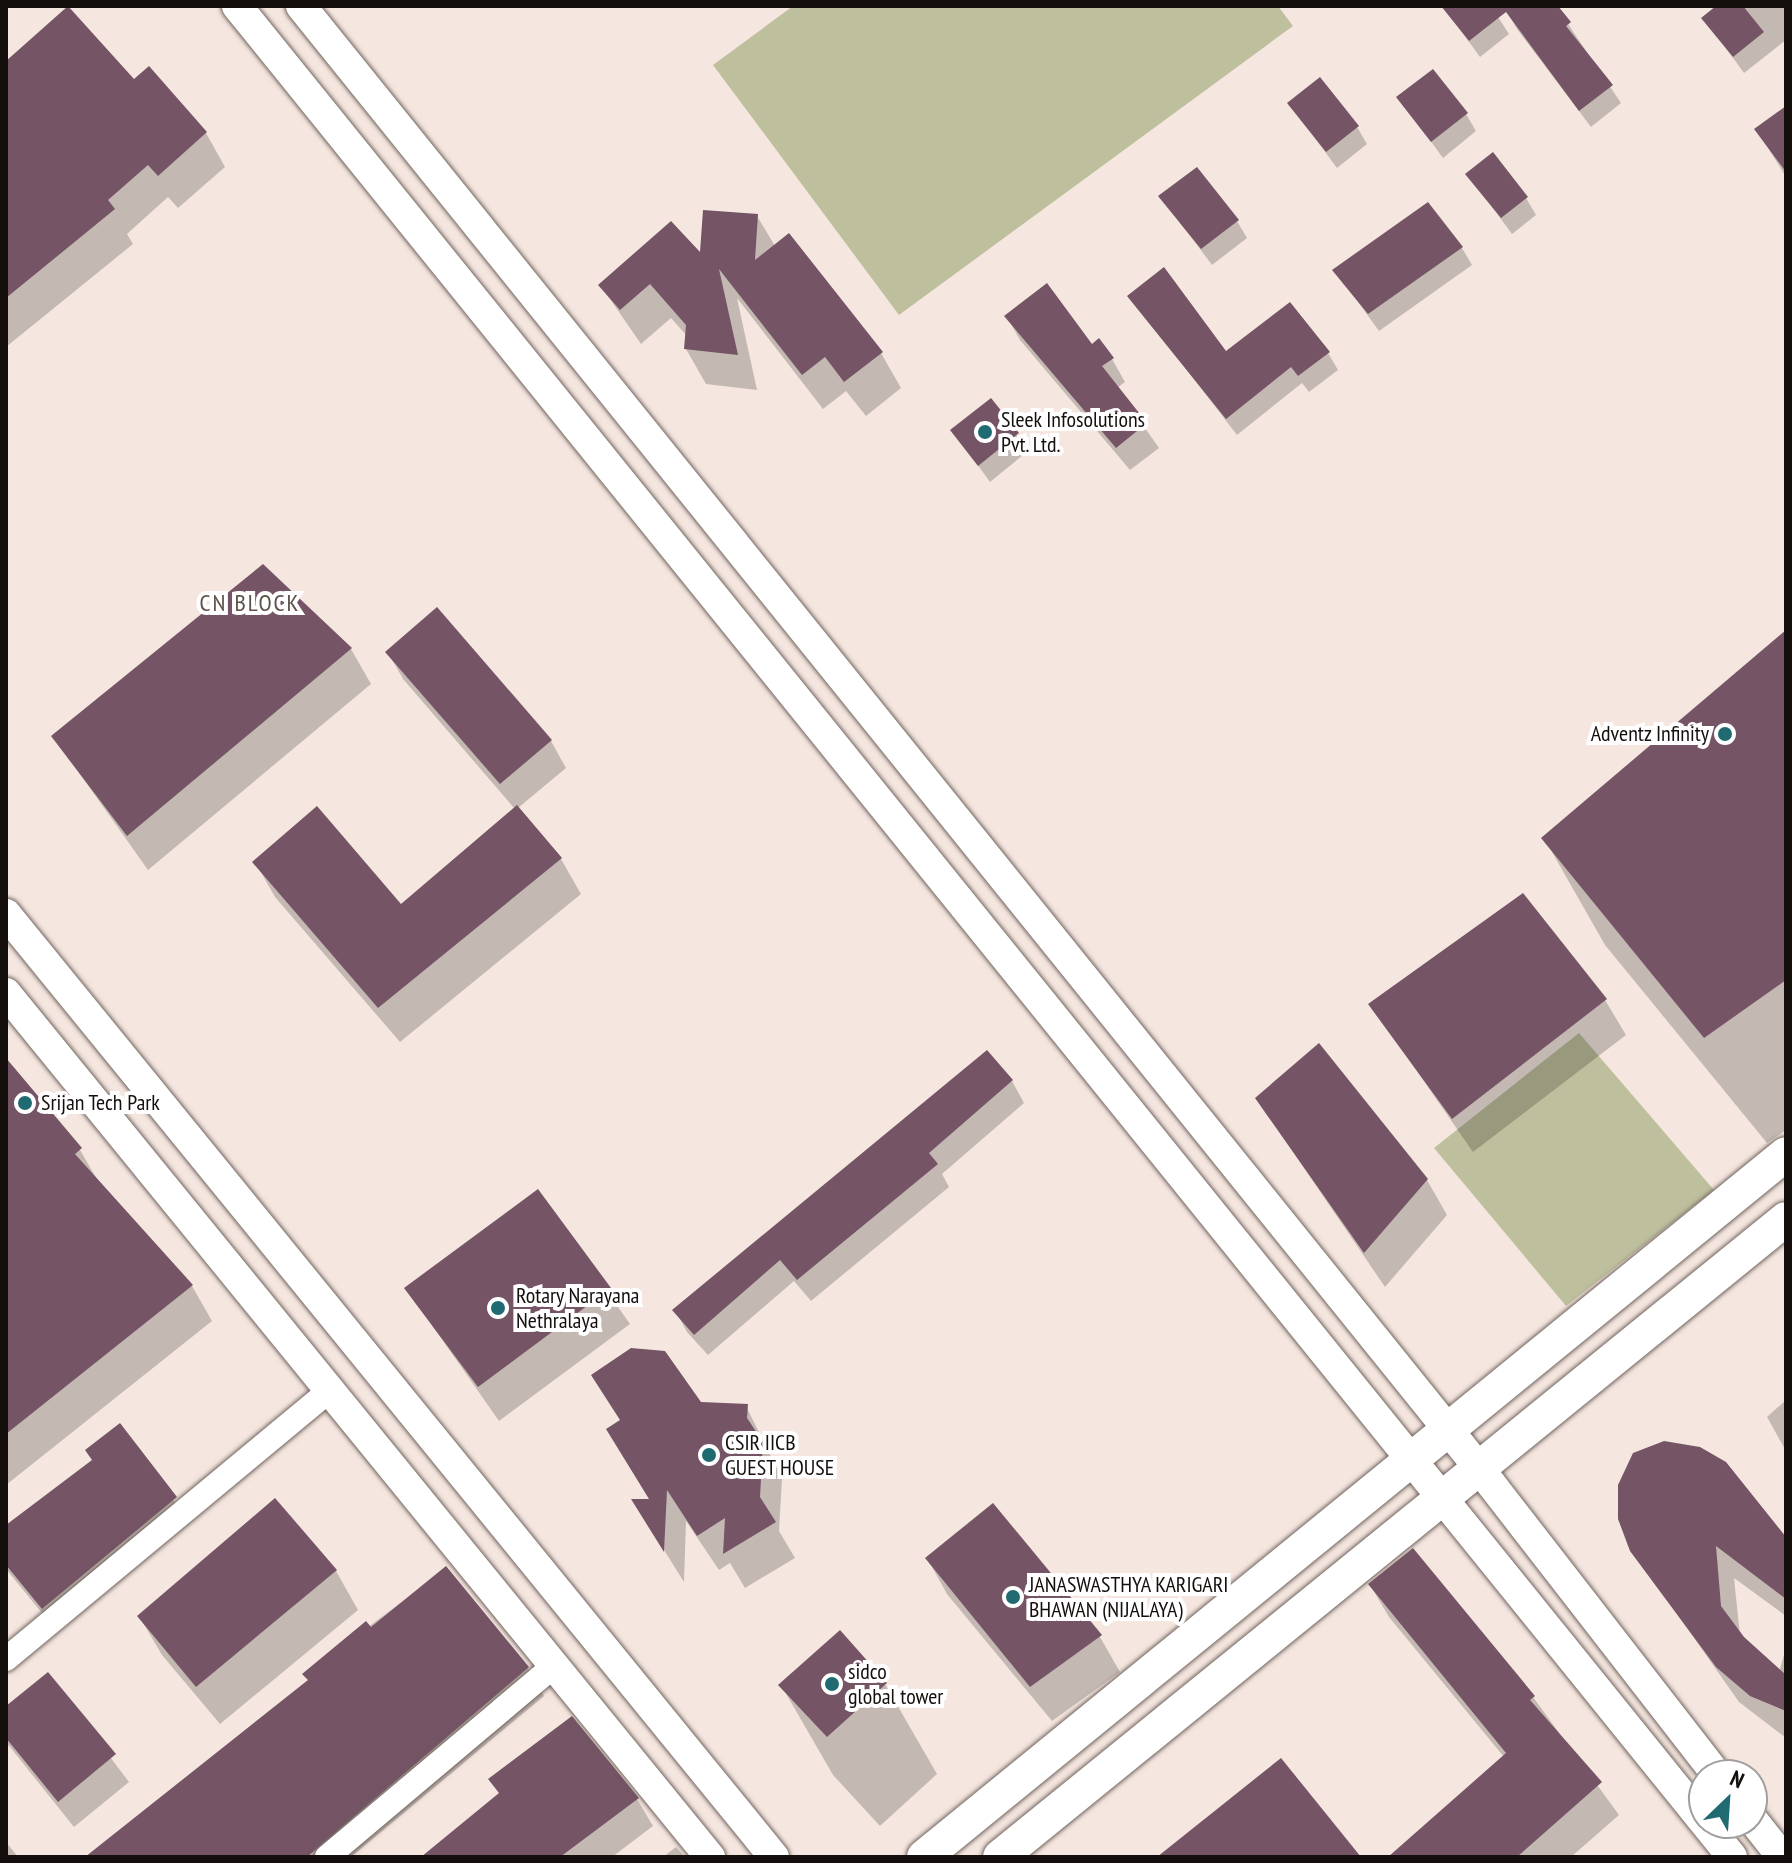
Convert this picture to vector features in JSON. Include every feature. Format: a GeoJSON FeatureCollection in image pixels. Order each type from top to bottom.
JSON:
{"type":"FeatureCollection","features":[{"type":"Feature","properties":{"kind":"main road"},"geometry":{"type":"LineString","coordinates":[[924,1857],[1786,1154]]}},
{"type":"Feature","properties":{"kind":"main road"},"geometry":{"type":"LineString","coordinates":[[1000,1857],[1786,1219]]}},
{"type":"Feature","properties":{"kind":"street"},"geometry":{"type":"LineString","coordinates":[[237,6],[1408,1462],[1688,1799]]}},
{"type":"Feature","properties":{"kind":"street"},"geometry":{"type":"LineString","coordinates":[[301,6],[1478,1467],[1705,1759]]}},
{"type":"Feature","properties":{"kind":"street"},"geometry":{"type":"LineString","coordinates":[[569,417],[607,385]]}},
{"type":"Feature","properties":{"kind":"street"},"geometry":{"type":"LineString","coordinates":[[6,914],[774,1857]]}},
{"type":"Feature","properties":{"kind":"street"},"geometry":{"type":"LineString","coordinates":[[6,993],[710,1857]]}},
{"type":"Feature","properties":{"kind":"street"},"geometry":{"type":"LineString","coordinates":[[267,1313],[309,1286]]}},
{"type":"Feature","properties":{"kind":"street"},"geometry":{"type":"LineString","coordinates":[[6,1659],[330,1390]]}},
{"type":"Feature","properties":{"kind":"street"},"geometry":{"type":"LineString","coordinates":[[327,1857],[554,1666]]}},
{"type":"Feature","properties":{"kind":"street"},"geometry":{"type":"LineString","coordinates":[[1719,1839],[1732,1857]]}},
{"type":"Feature","properties":{"kind":"street"},"geometry":{"type":"LineString","coordinates":[[1768,1839],[1782,1857]]}},
{"type":"Feature","properties":{"kind":"green space"},"geometry":{"type":"Polygon","coordinates":[[[793,6],[1278,6],[1293,26],[899,315],[713,65],[793,6]]]}},
{"type":"Feature","properties":{"kind":"green space"},"geometry":{"type":"Polygon","coordinates":[[[1579,1033],[1714,1190],[1566,1306],[1434,1148],[1579,1033]]]}},
{"type":"Feature","properties":{"kind":"building"},"geometry":{"type":"Polygon","coordinates":[[[68,6],[134,79],[149,66],[207,132],[158,176],[148,165],[108,200],[115,209],[6,298],[6,61],[68,6]]]}},
{"type":"Feature","properties":{"kind":"building"},"geometry":{"type":"Polygon","coordinates":[[[1441,6],[1558,6],[1571,22],[1566,26],[1613,85],[1579,111],[1506,12],[1469,41],[1441,6]]]}},
{"type":"Feature","properties":{"kind":"building"},"geometry":{"type":"Polygon","coordinates":[[[1716,6],[1743,6],[1764,32],[1733,57],[1701,18],[1716,6]]]}},
{"type":"Feature","properties":{"kind":"building"},"geometry":{"type":"Polygon","coordinates":[[[1433,69],[1468,113],[1431,142],[1396,97],[1433,69]]]}},
{"type":"Feature","properties":{"kind":"building"},"geometry":{"type":"Polygon","coordinates":[[[1320,77],[1359,126],[1326,152],[1287,103],[1320,77]]]}},
{"type":"Feature","properties":{"kind":"building"},"geometry":{"type":"Polygon","coordinates":[[[1786,106],[1786,172],[1754,129],[1786,106]]]}},
{"type":"Feature","properties":{"kind":"building"},"geometry":{"type":"Polygon","coordinates":[[[1493,152],[1528,197],[1501,218],[1465,174],[1493,152]]]}},
{"type":"Feature","properties":{"kind":"building"},"geometry":{"type":"Polygon","coordinates":[[[1197,167],[1239,220],[1201,249],[1158,196],[1197,167]]]}},
{"type":"Feature","properties":{"kind":"building"},"geometry":{"type":"Polygon","coordinates":[[[1428,202],[1463,247],[1368,314],[1332,270],[1428,202]]]}},
{"type":"Feature","properties":{"kind":"building"},"geometry":{"type":"Polygon","coordinates":[[[703,210],[758,214],[755,260],[789,233],[883,352],[844,382],[825,357],[802,375],[719,269],[738,355],[684,349],[686,325],[650,284],[620,310],[598,285],[671,221],[700,252],[703,210]]]}},
{"type":"Feature","properties":{"kind":"building"},"geometry":{"type":"Polygon","coordinates":[[[1164,267],[1226,351],[1290,302],[1330,352],[1298,376],[1291,367],[1226,419],[1127,296],[1164,267]]]}},
{"type":"Feature","properties":{"kind":"building"},"geometry":{"type":"Polygon","coordinates":[[[1047,283],[1092,344],[1099,338],[1114,358],[1102,366],[1147,423],[1116,448],[1004,316],[1047,283]]]}},
{"type":"Feature","properties":{"kind":"building","name":"Sleek Infosolutions Pvt. Ltd."},"geometry":{"type":"Polygon","coordinates":[[[991,398],[1019,433],[978,466],[950,430],[991,398]]]}},
{"type":"Feature","properties":{"kind":"building"},"geometry":{"type":"Polygon","coordinates":[[[263,564],[352,648],[127,836],[51,736],[263,564]]]}},
{"type":"Feature","properties":{"kind":"building"},"geometry":{"type":"Polygon","coordinates":[[[437,607],[552,740],[500,784],[385,652],[437,607]]]}},
{"type":"Feature","properties":{"kind":"building","name":"Adventz Infinity"},"geometry":{"type":"Polygon","coordinates":[[[1786,630],[1786,980],[1704,1038],[1541,838],[1786,630]]]}},
{"type":"Feature","properties":{"kind":"building"},"geometry":{"type":"Polygon","coordinates":[[[517,805],[562,858],[378,1008],[252,862],[317,806],[401,904],[517,805]]]}},
{"type":"Feature","properties":{"kind":"building"},"geometry":{"type":"Polygon","coordinates":[[[1523,893],[1607,999],[1452,1119],[1368,1004],[1523,893]]]}},
{"type":"Feature","properties":{"kind":"building"},"geometry":{"type":"Polygon","coordinates":[[[1319,1043],[1428,1179],[1364,1253],[1255,1098],[1319,1043]]]}},
{"type":"Feature","properties":{"kind":"building"},"geometry":{"type":"Polygon","coordinates":[[[987,1050],[1013,1080],[929,1153],[938,1164],[797,1280],[780,1260],[694,1335],[672,1310],[987,1050]]]}},
{"type":"Feature","properties":{"kind":"building"},"geometry":{"type":"Polygon","coordinates":[[[6,1058],[82,1148],[75,1154],[193,1285],[6,1434],[6,1058]]]}},
{"type":"Feature","properties":{"kind":"building"},"geometry":{"type":"Polygon","coordinates":[[[538,1189],[611,1288],[478,1387],[404,1288],[538,1189]]]}},
{"type":"Feature","properties":{"kind":"building","name":"CSIR IICB GUEST HOUSE"},"geometry":{"type":"Polygon","coordinates":[[[631,1348],[665,1351],[701,1402],[748,1404],[747,1418],[763,1442],[760,1497],[776,1522],[723,1554],[725,1518],[697,1536],[667,1490],[664,1552],[631,1499],[649,1499],[606,1429],[620,1420],[591,1375],[631,1348]]]}},
{"type":"Feature","properties":{"kind":"building"},"geometry":{"type":"Polygon","coordinates":[[[120,1423],[177,1497],[42,1609],[6,1565],[6,1525],[92,1460],[85,1450],[120,1423]]]}},
{"type":"Feature","properties":{"kind":"building"},"geometry":{"type":"Polygon","coordinates":[[[1664,1441],[1700,1447],[1726,1462],[1786,1537],[1786,1599],[1716,1546],[1721,1606],[1744,1637],[1786,1675],[1786,1711],[1750,1696],[1716,1667],[1630,1551],[1618,1519],[1618,1485],[1633,1453],[1664,1441]]]}},
{"type":"Feature","properties":{"kind":"building"},"geometry":{"type":"Polygon","coordinates":[[[275,1498],[337,1570],[196,1687],[137,1616],[275,1498]]]}},
{"type":"Feature","properties":{"kind":"building","name":"JANASWASTHYA KARIGARI BHAWAN (NIJALAYA)"},"geometry":{"type":"Polygon","coordinates":[[[993,1503],[1102,1635],[1030,1687],[925,1558],[993,1503]]]}},
{"type":"Feature","properties":{"kind":"building"},"geometry":{"type":"Polygon","coordinates":[[[1413,1548],[1535,1696],[1530,1700],[1602,1782],[1517,1857],[1388,1857],[1506,1753],[1368,1584],[1413,1548]]]}},
{"type":"Feature","properties":{"kind":"building"},"geometry":{"type":"Polygon","coordinates":[[[446,1566],[529,1667],[307,1857],[85,1857],[308,1680],[302,1674],[366,1621],[371,1627],[446,1566]]]}},
{"type":"Feature","properties":{"kind":"building","name":"sidco global tower"},"geometry":{"type":"Polygon","coordinates":[[[840,1630],[887,1683],[827,1737],[778,1685],[840,1630]]]}},
{"type":"Feature","properties":{"kind":"building"},"geometry":{"type":"Polygon","coordinates":[[[48,1672],[116,1754],[58,1802],[6,1738],[6,1706],[48,1672]]]}},
{"type":"Feature","properties":{"kind":"building"},"geometry":{"type":"Polygon","coordinates":[[[572,1716],[639,1798],[560,1857],[421,1857],[499,1793],[488,1779],[572,1716]]]}},
{"type":"Feature","properties":{"kind":"building"},"geometry":{"type":"Polygon","coordinates":[[[1281,1758],[1361,1857],[1157,1857],[1281,1758]]]}},
{"type":"Feature","properties":{"kind":"place","name":"Sleek Infosolutions Pvt. Ltd."},"geometry":{"type":"Point","coordinates":[985,432]}},
{"type":"Feature","properties":{"kind":"place","name":"Adventz Infinity"},"geometry":{"type":"Point","coordinates":[1725,734]}},
{"type":"Feature","properties":{"kind":"place","name":"Srijan Tech Park"},"geometry":{"type":"Point","coordinates":[25,1103]}},
{"type":"Feature","properties":{"kind":"place","name":"Rotary Narayana Nethralaya"},"geometry":{"type":"Point","coordinates":[498,1308]}},
{"type":"Feature","properties":{"kind":"place","name":"CSIR IICB GUEST HOUSE"},"geometry":{"type":"Point","coordinates":[709,1455]}},
{"type":"Feature","properties":{"kind":"place","name":"JANASWASTHYA KARIGARI BHAWAN (NIJALAYA)"},"geometry":{"type":"Point","coordinates":[1013,1597]}},
{"type":"Feature","properties":{"kind":"place","name":"sidco global tower"},"geometry":{"type":"Point","coordinates":[832,1684]}},
{"type":"Feature","properties":{"kind":"district","name":"CN BLOCK"},"geometry":{"type":"Point","coordinates":[250,603]}}]}
